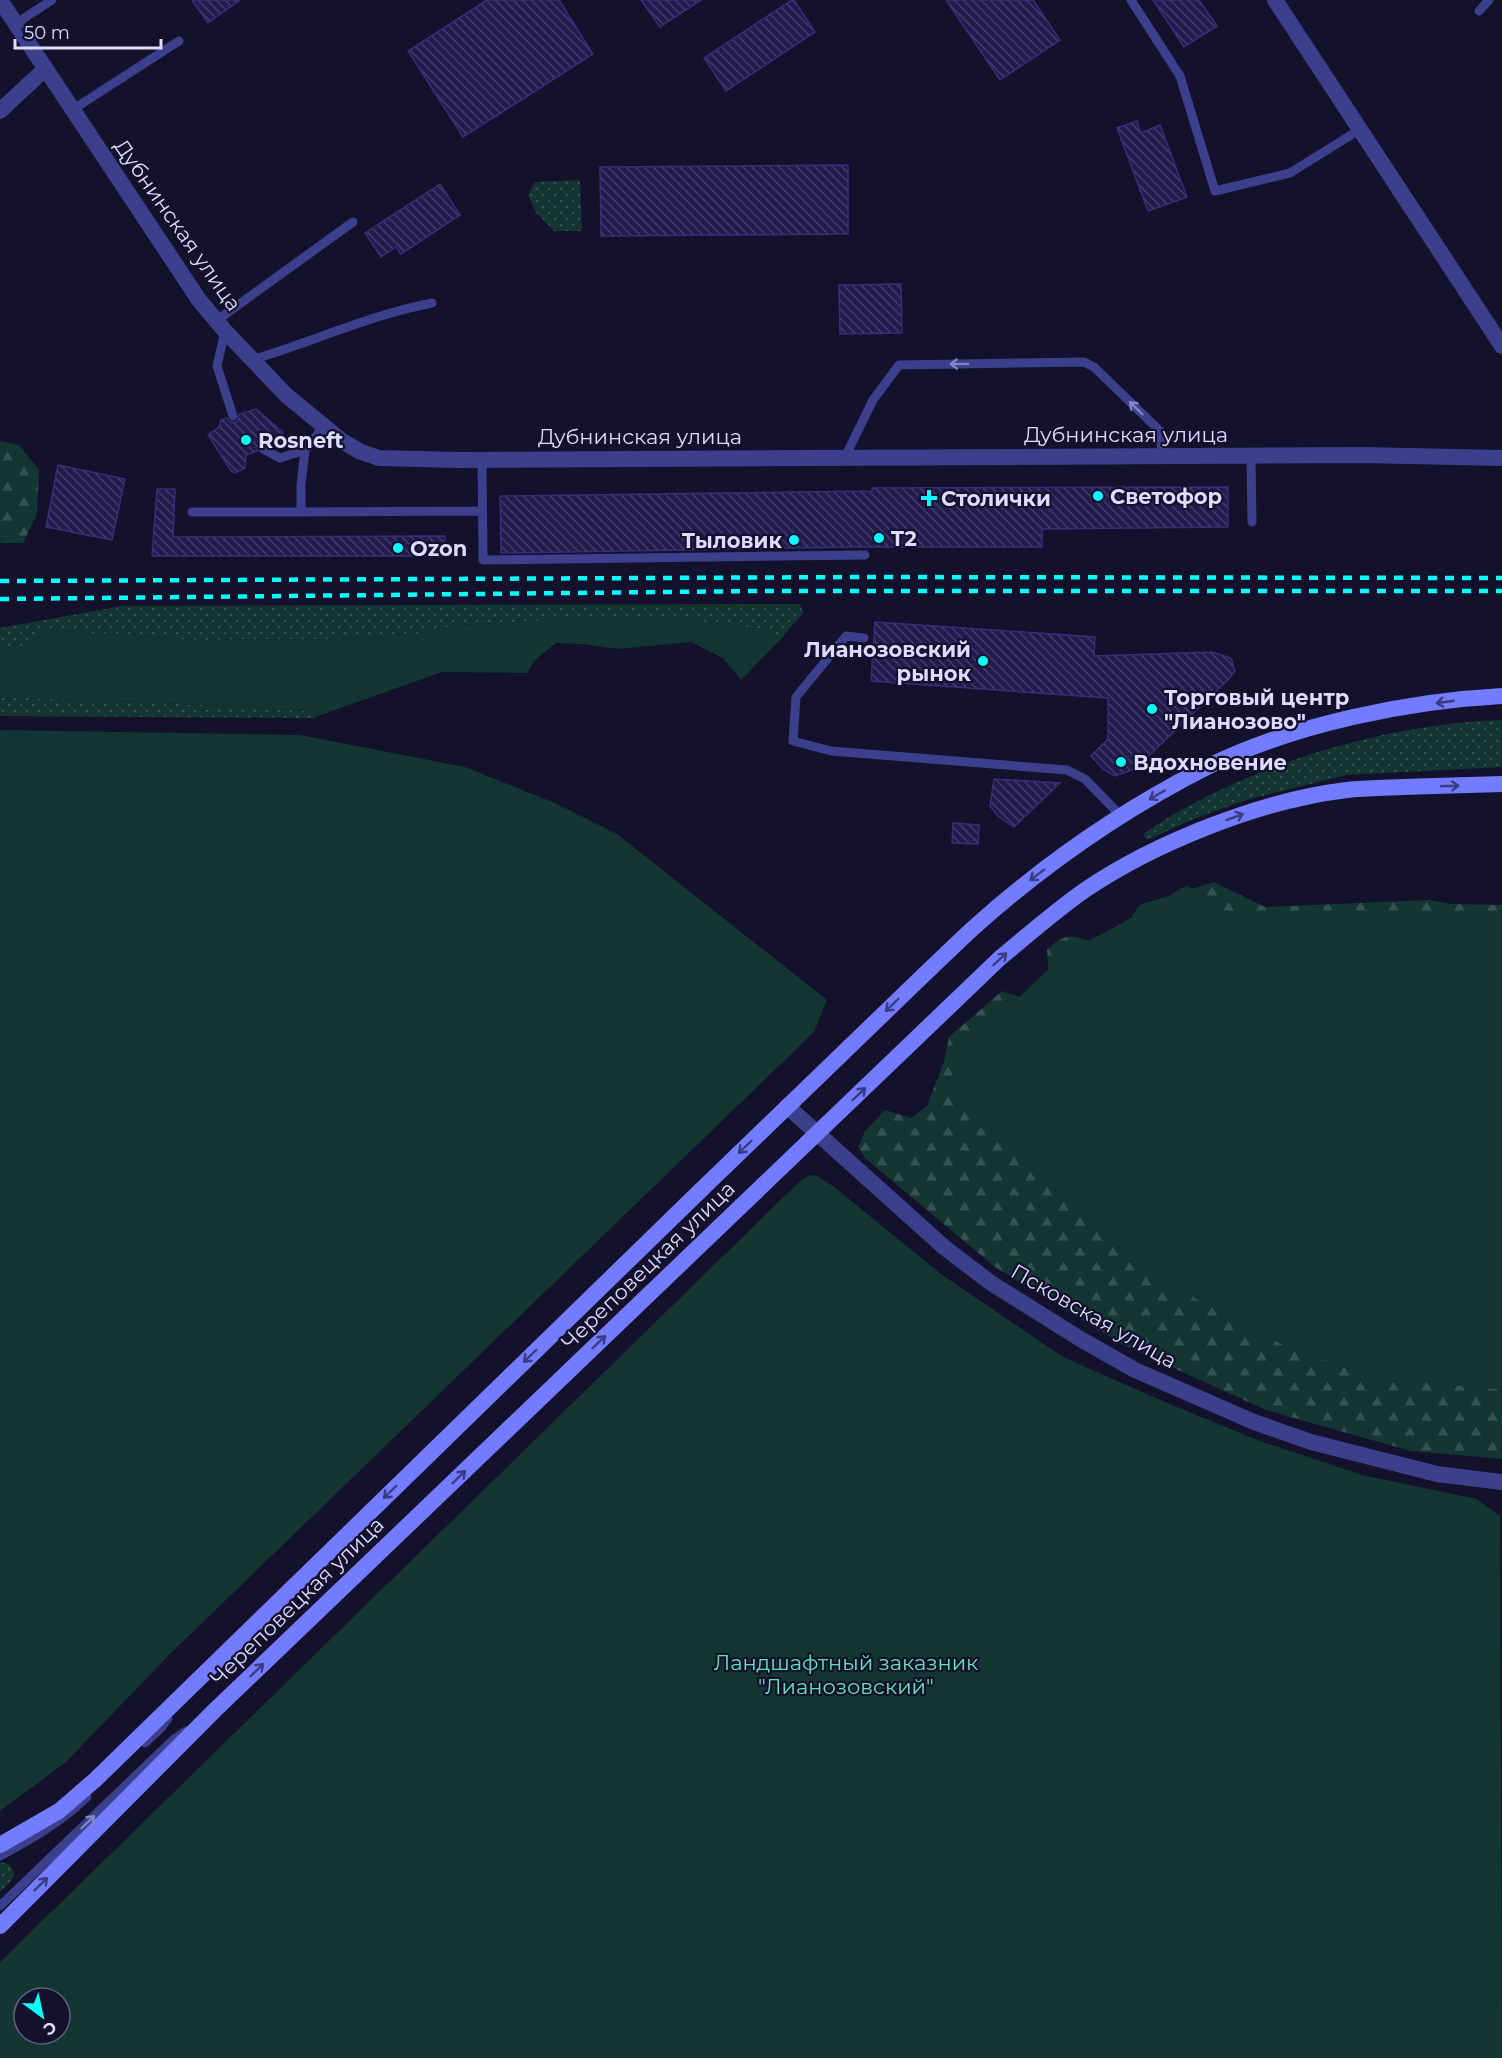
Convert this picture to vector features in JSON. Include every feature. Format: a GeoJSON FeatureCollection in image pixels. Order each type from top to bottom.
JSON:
{"type":"FeatureCollection","features":[{"type":"Feature","properties":{"kind":"main road","name":"Череповецкая улица"},"geometry":{"type":"LineString","coordinates":[[0,1845],[59,1811],[95,1780],[787,1106],[974,927],[1031,880],[1084,840],[1121,816],[1215,764],[1305,730],[1388,710],[1461,699],[1502,696]]}},
{"type":"Feature","properties":{"kind":"main road","name":"Череповецкая улица"},"geometry":{"type":"LineString","coordinates":[[0,1926],[215,1710],[1000,958],[1042,922],[1086,890],[1124,867],[1212,825],[1244,814],[1348,790],[1502,784]]}},
{"type":"Feature","properties":{"kind":"street","name":"Дубнинская улица"},"geometry":{"type":"LineString","coordinates":[[0,0],[199,300],[220,326],[286,395],[342,441],[361,452],[379,458],[1362,455],[1502,458]]}},
{"type":"Feature","properties":{"kind":"street"},"geometry":{"type":"LineString","coordinates":[[1275,0],[1502,346]]}},
{"type":"Feature","properties":{"kind":"street"},"geometry":{"type":"LineString","coordinates":[[0,111],[45,69]]}},
{"type":"Feature","properties":{"kind":"street","name":"Псковская улица"},"geometry":{"type":"LineString","coordinates":[[787,1106],[963,1262],[1035,1311],[1135,1370],[1254,1422],[1311,1442],[1437,1474],[1502,1482]]}},
{"type":"Feature","properties":{"kind":"lane"},"geometry":{"type":"LineString","coordinates":[[15,24],[52,0]]}},
{"type":"Feature","properties":{"kind":"lane"},"geometry":{"type":"LineString","coordinates":[[1131,0],[1180,76],[1215,191],[1290,173],[1359,130]]}},
{"type":"Feature","properties":{"kind":"lane"},"geometry":{"type":"LineString","coordinates":[[1479,11],[1489,0]]}},
{"type":"Feature","properties":{"kind":"lane"},"geometry":{"type":"LineString","coordinates":[[72,110],[178,41]]}},
{"type":"Feature","properties":{"kind":"lane"},"geometry":{"type":"LineString","coordinates":[[233,416],[217,366],[220,326],[353,222]]}},
{"type":"Feature","properties":{"kind":"lane"},"geometry":{"type":"LineString","coordinates":[[251,360],[397,310],[432,303]]}},
{"type":"Feature","properties":{"kind":"lane"},"geometry":{"type":"LineString","coordinates":[[845,458],[873,400],[899,365],[1084,362],[1094,367],[1160,431],[1162,456]]}},
{"type":"Feature","properties":{"kind":"lane"},"geometry":{"type":"LineString","coordinates":[[301,512],[305,450],[324,426]]}},
{"type":"Feature","properties":{"kind":"lane"},"geometry":{"type":"LineString","coordinates":[[263,449],[280,458],[305,450]]}},
{"type":"Feature","properties":{"kind":"lane"},"geometry":{"type":"LineString","coordinates":[[1251,456],[1252,522]]}},
{"type":"Feature","properties":{"kind":"lane"},"geometry":{"type":"LineString","coordinates":[[482,459],[483,560],[865,555]]}},
{"type":"Feature","properties":{"kind":"lane"},"geometry":{"type":"LineString","coordinates":[[192,512],[482,511]]}},
{"type":"Feature","properties":{"kind":"lane"},"geometry":{"type":"LineString","coordinates":[[864,638],[846,636],[796,697],[793,741],[831,752],[1067,770],[1085,779],[1121,816]]}},
{"type":"Feature","properties":{"kind":"lane","name":"Череповецкая улица"},"geometry":{"type":"LineString","coordinates":[[0,1856],[37,1836],[70,1813],[162,1727],[189,1689]]}},
{"type":"Feature","properties":{"kind":"lane","name":"Череповецкая улица"},"geometry":{"type":"LineString","coordinates":[[0,1906],[174,1739],[215,1710]]}},
{"type":"Feature","properties":{"kind":"green space"},"geometry":{"type":"Polygon","coordinates":[[[580,180],[582,231],[554,231],[535,211],[528,195],[535,182],[580,180]]]}},
{"type":"Feature","properties":{"kind":"green space"},"geometry":{"type":"Polygon","coordinates":[[[0,441],[19,445],[39,470],[37,514],[23,543],[0,543],[0,441]]]}},
{"type":"Feature","properties":{"kind":"green space"},"geometry":{"type":"Polygon","coordinates":[[[800,604],[803,613],[780,640],[766,630],[684,619],[578,619],[458,625],[416,634],[335,639],[198,640],[48,630],[28,646],[0,646],[0,628],[122,606],[800,604]]]}},
{"type":"Feature","properties":{"kind":"green space"},"geometry":{"type":"Polygon","coordinates":[[[578,619],[685,619],[766,630],[780,640],[741,680],[723,658],[691,642],[618,649],[556,643],[535,660],[527,673],[442,672],[321,715],[310,711],[0,697],[0,646],[28,646],[48,630],[198,640],[335,639],[416,634],[458,625],[578,619]]]}},
{"type":"Feature","properties":{"kind":"green space"},"geometry":{"type":"Polygon","coordinates":[[[0,697],[310,711],[321,715],[313,718],[0,716],[0,697]]]}},
{"type":"Feature","properties":{"kind":"green space"},"geometry":{"type":"Polygon","coordinates":[[[1502,720],[1502,767],[1346,775],[1246,800],[1196,818],[1147,840],[1143,834],[1224,788],[1268,769],[1315,753],[1409,730],[1456,723],[1502,720]]]}},
{"type":"Feature","properties":{"kind":"green space"},"geometry":{"type":"Polygon","coordinates":[[[0,730],[300,735],[465,767],[555,803],[617,834],[827,1000],[814,1032],[170,1654],[66,1762],[0,1811],[0,730]]]}},
{"type":"Feature","properties":{"kind":"green space"},"geometry":{"type":"Polygon","coordinates":[[[1214,882],[1265,907],[1429,900],[1452,904],[1502,905],[1502,1459],[1411,1451],[1266,1410],[1123,1345],[995,1267],[865,1158],[858,1147],[865,1131],[885,1110],[911,1118],[927,1106],[944,1062],[949,1037],[1002,991],[1028,1000],[1050,989],[1047,950],[1054,943],[1072,936],[1100,944],[1128,923],[1139,905],[1214,882]]]}},
{"type":"Feature","properties":{"kind":"green space"},"geometry":{"type":"Polygon","coordinates":[[[1187,885],[1220,915],[1502,913],[1502,1388],[1488,1389],[1377,1377],[1289,1348],[1196,1299],[1141,1262],[1084,1217],[953,1086],[951,1061],[1067,952],[1187,885]]]}},
{"type":"Feature","properties":{"kind":"green space","name":"Ландшафтный заказник \"Лианозовский\""},"geometry":{"type":"Polygon","coordinates":[[[810,1175],[817,1176],[833,1186],[941,1274],[1063,1357],[1260,1441],[1362,1475],[1477,1499],[1500,1516],[1502,2058],[0,2058],[0,1962],[799,1182],[810,1175]]]}},
{"type":"Feature","properties":{"kind":"green space"},"geometry":{"type":"Polygon","coordinates":[[[0,1863],[10,1865],[14,1875],[0,1892],[0,1863]]]}},
{"type":"Feature","properties":{"kind":"building"},"geometry":{"type":"Polygon","coordinates":[[[192,0],[240,0],[208,23],[192,0]]]}},
{"type":"Feature","properties":{"kind":"building"},"geometry":{"type":"Polygon","coordinates":[[[487,0],[559,0],[593,54],[463,137],[408,51],[487,0]]]}},
{"type":"Feature","properties":{"kind":"building"},"geometry":{"type":"Polygon","coordinates":[[[641,0],[701,0],[660,27],[641,0]]]}},
{"type":"Feature","properties":{"kind":"building"},"geometry":{"type":"Polygon","coordinates":[[[792,0],[815,32],[726,91],[704,58],[792,0]]]}},
{"type":"Feature","properties":{"kind":"building"},"geometry":{"type":"Polygon","coordinates":[[[946,0],[1033,0],[1060,40],[1000,80],[946,0]]]}},
{"type":"Feature","properties":{"kind":"building"},"geometry":{"type":"Polygon","coordinates":[[[1153,0],[1199,0],[1217,26],[1184,47],[1153,0]]]}},
{"type":"Feature","properties":{"kind":"building"},"geometry":{"type":"Polygon","coordinates":[[[1137,121],[1141,133],[1160,125],[1187,197],[1148,211],[1117,128],[1137,121]]]}},
{"type":"Feature","properties":{"kind":"building"},"geometry":{"type":"Polygon","coordinates":[[[848,165],[848,234],[601,236],[600,167],[848,165]]]}},
{"type":"Feature","properties":{"kind":"building"},"geometry":{"type":"Polygon","coordinates":[[[440,184],[460,215],[401,254],[396,247],[381,257],[365,233],[440,184]]]}},
{"type":"Feature","properties":{"kind":"building"},"geometry":{"type":"Polygon","coordinates":[[[901,284],[902,333],[840,334],[839,285],[901,284]]]}},
{"type":"Feature","properties":{"kind":"building","name":"Rosneft"},"geometry":{"type":"Polygon","coordinates":[[[256,409],[283,432],[280,444],[273,446],[263,442],[259,444],[257,451],[246,455],[245,468],[235,473],[231,471],[208,435],[219,427],[221,420],[227,418],[234,423],[238,420],[239,414],[256,409]]]}},
{"type":"Feature","properties":{"kind":"building"},"geometry":{"type":"Polygon","coordinates":[[[58,465],[125,479],[112,540],[46,527],[58,465]]]}},
{"type":"Feature","properties":{"kind":"building"},"geometry":{"type":"Polygon","coordinates":[[[1228,487],[1228,527],[1042,529],[1042,547],[849,547],[501,553],[500,496],[872,491],[872,488],[1228,487]]]}},
{"type":"Feature","properties":{"kind":"building"},"geometry":{"type":"Polygon","coordinates":[[[157,489],[175,489],[173,537],[445,536],[445,556],[152,556],[157,489]]]}},
{"type":"Feature","properties":{"kind":"building"},"geometry":{"type":"Polygon","coordinates":[[[875,622],[1095,637],[1094,656],[1212,652],[1231,658],[1235,671],[1135,769],[1115,776],[1104,770],[1091,756],[1108,739],[1108,698],[871,681],[875,622]]]}},
{"type":"Feature","properties":{"kind":"building"},"geometry":{"type":"Polygon","coordinates":[[[994,779],[1060,783],[1014,827],[999,817],[990,806],[994,779]]]}},
{"type":"Feature","properties":{"kind":"building"},"geometry":{"type":"Polygon","coordinates":[[[953,823],[979,825],[978,844],[952,843],[953,823]]]}},
{"type":"Feature","properties":{"kind":"railway"},"geometry":{"type":"LineString","coordinates":[[0,581],[864,577],[1502,578]]}},
{"type":"Feature","properties":{"kind":"railway"},"geometry":{"type":"LineString","coordinates":[[0,599],[759,591],[1502,591]]}},
{"type":"Feature","properties":{"kind":"place","name":"Rosneft"},"geometry":{"type":"Point","coordinates":[246,440]}},
{"type":"Feature","properties":{"kind":"place","name":"Светофор"},"geometry":{"type":"Point","coordinates":[1098,496]}},
{"type":"Feature","properties":{"kind":"place","name":"Столички"},"geometry":{"type":"Point","coordinates":[929,498]}},
{"type":"Feature","properties":{"kind":"place","name":"T2"},"geometry":{"type":"Point","coordinates":[879,538]}},
{"type":"Feature","properties":{"kind":"place","name":"Тыловик"},"geometry":{"type":"Point","coordinates":[794,540]}},
{"type":"Feature","properties":{"kind":"place","name":"Ozon"},"geometry":{"type":"Point","coordinates":[398,548]}},
{"type":"Feature","properties":{"kind":"place","name":"Лианозовский рынок"},"geometry":{"type":"Point","coordinates":[983,661]}},
{"type":"Feature","properties":{"kind":"place","name":"Торговый центр \"Лианозово\""},"geometry":{"type":"Point","coordinates":[1152,709]}},
{"type":"Feature","properties":{"kind":"place","name":"Вдохновение"},"geometry":{"type":"Point","coordinates":[1121,762]}}]}
